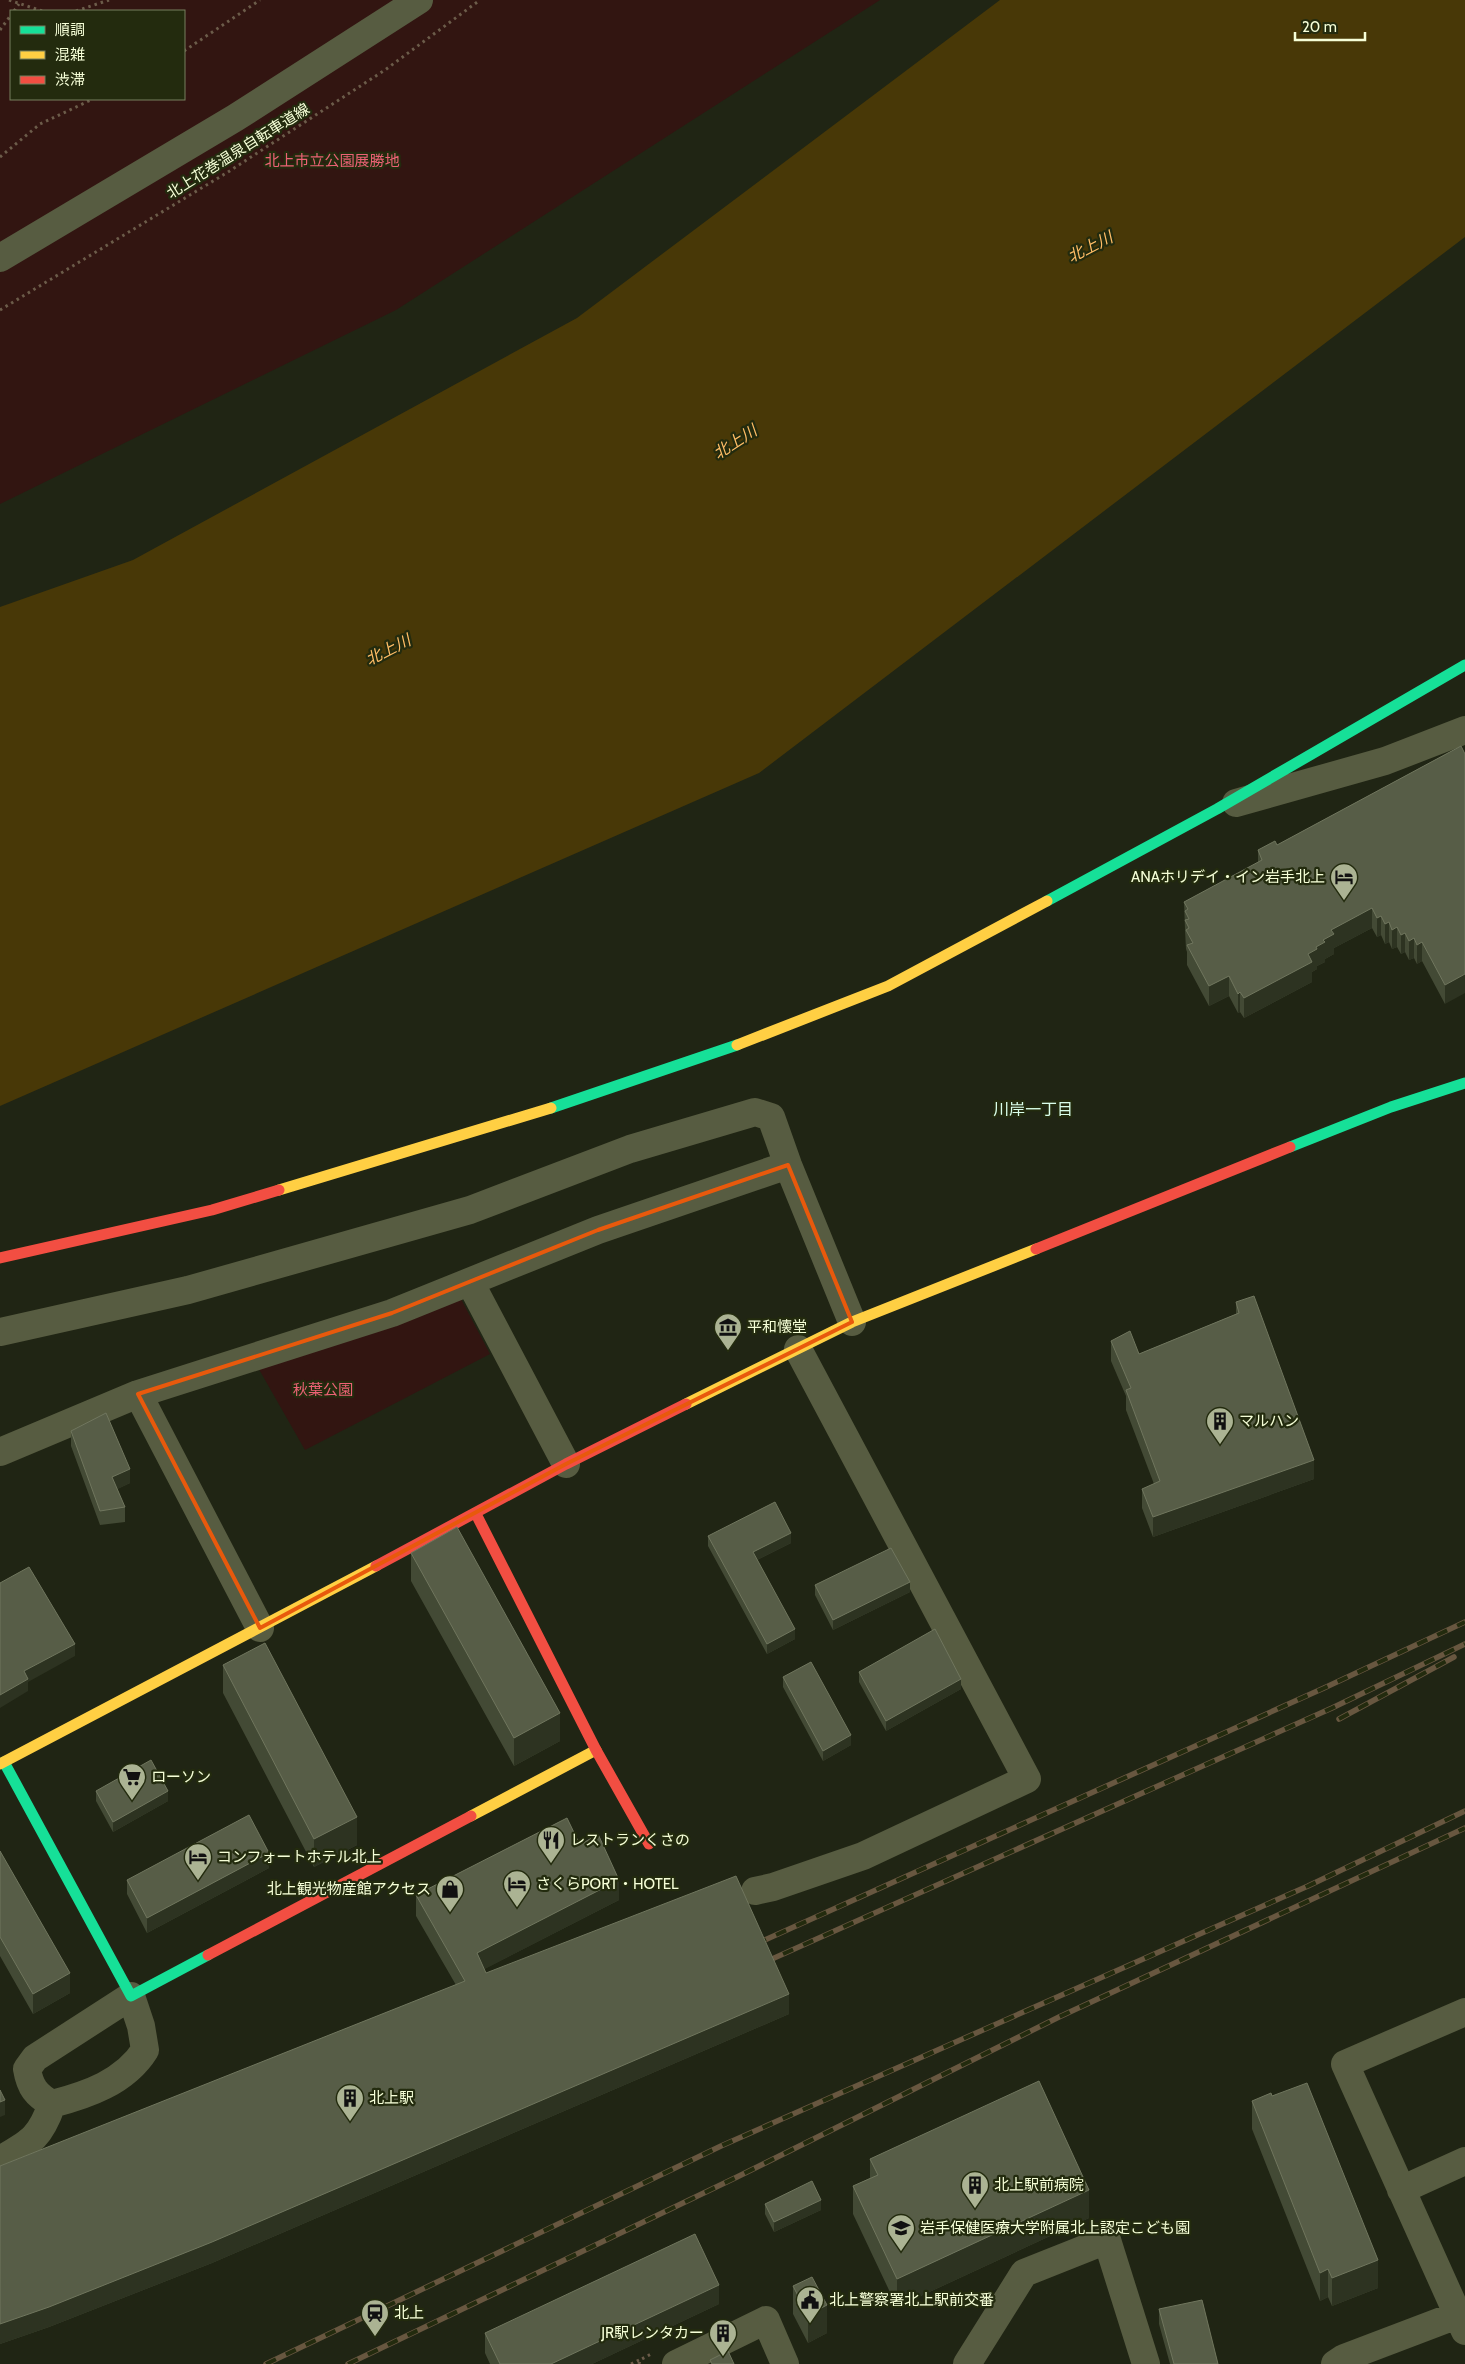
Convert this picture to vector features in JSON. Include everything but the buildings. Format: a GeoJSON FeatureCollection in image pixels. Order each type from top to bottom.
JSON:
{"type":"FeatureCollection","features":[{"type":"Feature","properties":{"kind":"street"},"geometry":{"type":"LineString","coordinates":[[0,258],[235,118],[419,0]]}},
{"type":"Feature","properties":{"kind":"street"},"geometry":{"type":"LineString","coordinates":[[0,1258],[212,1210],[564,1104],[731,1047],[888,986],[1216,809],[1465,665]]}},
{"type":"Feature","properties":{"kind":"street"},"geometry":{"type":"LineString","coordinates":[[1216,809],[1386,761],[1465,730]]}},
{"type":"Feature","properties":{"kind":"street"},"geometry":{"type":"LineString","coordinates":[[596,1750],[131,1996],[35,2058],[27,2069],[30,2083],[38,2096],[52,2104],[79,2097],[116,2078],[135,2065],[145,2050],[141,2026],[131,1996],[2,1763],[476,1514],[566,1464],[852,1322],[1392,1107],[1465,1083]]}},
{"type":"Feature","properties":{"kind":"street"},"geometry":{"type":"LineString","coordinates":[[0,1332],[188,1290],[470,1210],[630,1149],[755,1112],[772,1117],[788,1165],[852,1322]]}},
{"type":"Feature","properties":{"kind":"street"},"geometry":{"type":"LineString","coordinates":[[0,1452],[138,1394],[392,1313],[598,1230],[788,1165]]}},
{"type":"Feature","properties":{"kind":"street"},"geometry":{"type":"LineString","coordinates":[[470,1282],[566,1464]]}},
{"type":"Feature","properties":{"kind":"street"},"geometry":{"type":"LineString","coordinates":[[755,1891],[773,1888],[863,1856],[1027,1778],[798,1349]]}},
{"type":"Feature","properties":{"kind":"street"},"geometry":{"type":"LineString","coordinates":[[138,1394],[260,1628]]}},
{"type":"Feature","properties":{"kind":"street"},"geometry":{"type":"LineString","coordinates":[[476,1514],[596,1750],[649,1844]]}},
{"type":"Feature","properties":{"kind":"street"},"geometry":{"type":"LineString","coordinates":[[1335,2364],[1344,2358],[1462,2320],[1345,2064],[1465,2012]]}},
{"type":"Feature","properties":{"kind":"street"},"geometry":{"type":"LineString","coordinates":[[0,2160],[31,2142],[45,2123],[52,2104]]}},
{"type":"Feature","properties":{"kind":"street"},"geometry":{"type":"LineString","coordinates":[[1401,2190],[1465,2161]]}},
{"type":"Feature","properties":{"kind":"street"},"geometry":{"type":"LineString","coordinates":[[967,2364],[1024,2273],[1107,2240],[1146,2364]]}},
{"type":"Feature","properties":{"kind":"street"},"geometry":{"type":"LineString","coordinates":[[676,2364],[766,2320],[785,2364]]}},
{"type":"Feature","properties":{"kind":"path"},"geometry":{"type":"LineString","coordinates":[[9,0],[39,10]]}},
{"type":"Feature","properties":{"kind":"path"},"geometry":{"type":"LineString","coordinates":[[79,10],[109,0]]}},
{"type":"Feature","properties":{"kind":"path"},"geometry":{"type":"LineString","coordinates":[[185,50],[260,0]]}},
{"type":"Feature","properties":{"kind":"path","name":"北上花巻温泉自転車道線"},"geometry":{"type":"LineString","coordinates":[[0,310],[228,172],[385,70],[480,0]]}},
{"type":"Feature","properties":{"kind":"path"},"geometry":{"type":"LineString","coordinates":[[15,10],[19,4]]}},
{"type":"Feature","properties":{"kind":"path"},"geometry":{"type":"LineString","coordinates":[[0,30],[10,16]]}},
{"type":"Feature","properties":{"kind":"path"},"geometry":{"type":"LineString","coordinates":[[0,157],[40,124],[91,100]]}},
{"type":"Feature","properties":{"kind":"path"},"geometry":{"type":"LineString","coordinates":[[631,2364],[640,2360]]}},
{"type":"Feature","properties":{"kind":"highlighted area"},"geometry":{"type":"Polygon","coordinates":[[[788,1165],[852,1322],[566,1464],[260,1628],[138,1394],[392,1313],[598,1230],[788,1165]]]}},
{"type":"Feature","properties":{"kind":"green space","name":"北上市立公園展勝地"},"geometry":{"type":"Polygon","coordinates":[[[0,0],[880,0],[396,310],[0,504],[0,0]]]}},
{"type":"Feature","properties":{"kind":"green space","name":"秋葉公園"},"geometry":{"type":"Polygon","coordinates":[[[461,1299],[490,1354],[305,1450],[256,1364],[461,1299]]]}},
{"type":"Feature","properties":{"kind":"water","name":"北上川"},"geometry":{"type":"Polygon","coordinates":[[[1000,0],[1465,0],[1465,237],[759,773],[0,1106],[0,607],[133,560],[577,318],[1000,0]]]}},
{"type":"Feature","properties":{"kind":"railway"},"geometry":{"type":"LineString","coordinates":[[756,1944],[1324,1688],[1465,1622]]}},
{"type":"Feature","properties":{"kind":"railway"},"geometry":{"type":"LineString","coordinates":[[763,1963],[1332,1708],[1465,1644]]}},
{"type":"Feature","properties":{"kind":"railway"},"geometry":{"type":"LineString","coordinates":[[1339,1719],[1454,1657]]}},
{"type":"Feature","properties":{"kind":"railway"},"geometry":{"type":"LineString","coordinates":[[266,2364],[721,2146],[1308,1886],[1465,1811]]}},
{"type":"Feature","properties":{"kind":"railway"},"geometry":{"type":"LineString","coordinates":[[348,2364],[737,2177],[1059,2017],[1465,1828]]}},
{"type":"Feature","properties":{"kind":"traffic: fast"},"geometry":{"type":"LineString","coordinates":[[1047,901],[1217,809],[1465,665]]}},
{"type":"Feature","properties":{"kind":"traffic: fast"},"geometry":{"type":"LineString","coordinates":[[551,1108],[737,1045]]}},
{"type":"Feature","properties":{"kind":"traffic: fast"},"geometry":{"type":"LineString","coordinates":[[1290,1147],[1391,1107],[1465,1083]]}},
{"type":"Feature","properties":{"kind":"traffic: fast"},"geometry":{"type":"LineString","coordinates":[[4,1762],[131,1996],[208,1955]]}},
{"type":"Feature","properties":{"kind":"traffic: slow"},"geometry":{"type":"LineString","coordinates":[[737,1045],[888,986],[1047,901]]}},
{"type":"Feature","properties":{"kind":"traffic: slow"},"geometry":{"type":"LineString","coordinates":[[279,1190],[551,1108]]}},
{"type":"Feature","properties":{"kind":"traffic: slow"},"geometry":{"type":"LineString","coordinates":[[686,1404],[852,1322],[1036,1249]]}},
{"type":"Feature","properties":{"kind":"traffic: slow"},"geometry":{"type":"LineString","coordinates":[[0,1764],[376,1566]]}},
{"type":"Feature","properties":{"kind":"traffic: slow"},"geometry":{"type":"LineString","coordinates":[[471,1816],[596,1750]]}},
{"type":"Feature","properties":{"kind":"traffic: jam"},"geometry":{"type":"LineString","coordinates":[[1036,1249],[1290,1147]]}},
{"type":"Feature","properties":{"kind":"traffic: jam"},"geometry":{"type":"LineString","coordinates":[[0,1258],[212,1210],[279,1190]]}},
{"type":"Feature","properties":{"kind":"traffic: jam"},"geometry":{"type":"LineString","coordinates":[[376,1566],[566,1464],[686,1404]]}},
{"type":"Feature","properties":{"kind":"traffic: jam"},"geometry":{"type":"LineString","coordinates":[[476,1514],[596,1750],[649,1844]]}},
{"type":"Feature","properties":{"kind":"traffic: jam"},"geometry":{"type":"LineString","coordinates":[[208,1955],[471,1816]]}},
{"type":"Feature","properties":{"kind":"place","name":"ANAホリデイ・イン岩手北上"},"geometry":{"type":"Point","coordinates":[1344,901]}},
{"type":"Feature","properties":{"kind":"place","name":"平和懐堂"},"geometry":{"type":"Point","coordinates":[728,1351]}},
{"type":"Feature","properties":{"kind":"place","name":"マルハン"},"geometry":{"type":"Point","coordinates":[1220,1445]}},
{"type":"Feature","properties":{"kind":"place","name":"ローソン"},"geometry":{"type":"Point","coordinates":[132,1801]}},
{"type":"Feature","properties":{"kind":"place","name":"レストランくさの"},"geometry":{"type":"Point","coordinates":[551,1864]}},
{"type":"Feature","properties":{"kind":"place","name":"コンフォートホテル北上"},"geometry":{"type":"Point","coordinates":[198,1881]}},
{"type":"Feature","properties":{"kind":"place","name":"さくらPORT・HOTEL"},"geometry":{"type":"Point","coordinates":[517,1908]}},
{"type":"Feature","properties":{"kind":"place","name":"北上観光物産館アクセス"},"geometry":{"type":"Point","coordinates":[450,1913]}},
{"type":"Feature","properties":{"kind":"place","name":"北上駅"},"geometry":{"type":"Point","coordinates":[350,2122]}},
{"type":"Feature","properties":{"kind":"place","name":"北上駅前病院"},"geometry":{"type":"Point","coordinates":[975,2209]}},
{"type":"Feature","properties":{"kind":"place","name":"岩手保健医療大学附属北上認定こども園"},"geometry":{"type":"Point","coordinates":[901,2252]}},
{"type":"Feature","properties":{"kind":"place","name":"北上警察署北上駅前交番"},"geometry":{"type":"Point","coordinates":[810,2324]}},
{"type":"Feature","properties":{"kind":"place","name":"北上"},"geometry":{"type":"Point","coordinates":[375,2337]}},
{"type":"Feature","properties":{"kind":"place","name":"JR駅レンタカー"},"geometry":{"type":"Point","coordinates":[723,2357]}},
{"type":"Feature","properties":{"kind":"district","name":"川岸一丁目"},"geometry":{"type":"Point","coordinates":[1033,1109]}}]}
